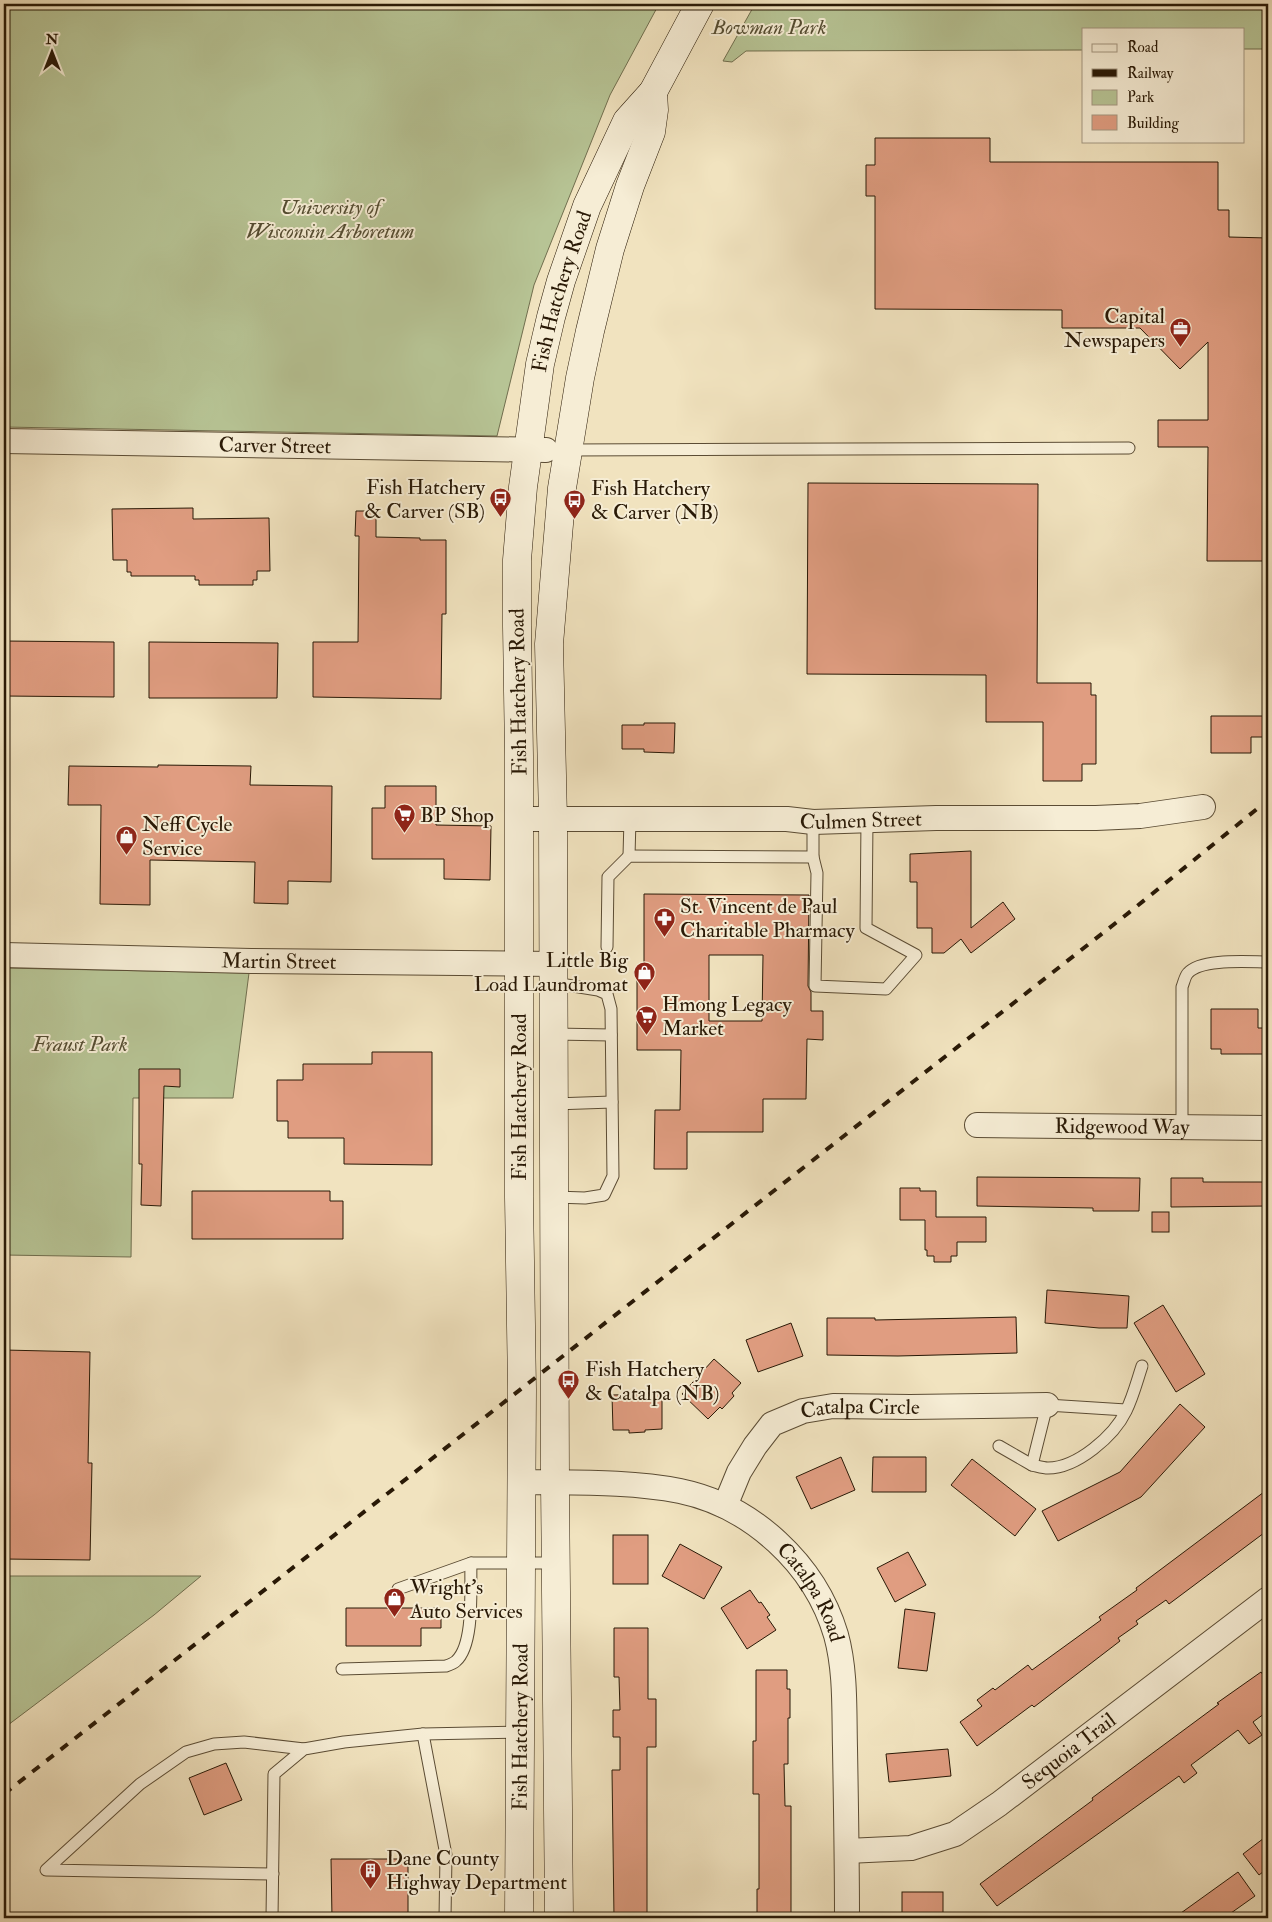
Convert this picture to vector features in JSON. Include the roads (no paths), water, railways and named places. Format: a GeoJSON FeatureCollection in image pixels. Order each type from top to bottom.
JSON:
{"type":"FeatureCollection","features":[{"type":"Feature","properties":{"kind":"main road","name":"Fish Hatchery Road"},"geometry":{"type":"LineString","coordinates":[[559,1918],[555,1482],[553,819],[549,644],[562,488],[547,449],[540,364],[561,281],[596,184],[627,121],[653,92],[700,4]]}},
{"type":"Feature","properties":{"kind":"main road","name":"Fish Hatchery Road"},"geometry":{"type":"LineString","coordinates":[[519,1918],[521,1482],[518,560],[547,449],[590,331],[610,249],[630,186],[651,132],[654,110],[653,92]]}},
{"type":"Feature","properties":{"kind":"street","name":"Carver Street"},"geometry":{"type":"LineString","coordinates":[[4,441],[547,449]]}},
{"type":"Feature","properties":{"kind":"street","name":"Culmen Street"},"geometry":{"type":"LineString","coordinates":[[519,819],[787,819],[813,822],[1096,818],[1140,816],[1203,807]]}},
{"type":"Feature","properties":{"kind":"street","name":"Martin Street"},"geometry":{"type":"LineString","coordinates":[[4,955],[518,964],[554,974]]}},
{"type":"Feature","properties":{"kind":"street","name":"Ridgewood Way"},"geometry":{"type":"LineString","coordinates":[[977,1125],[1268,1128]]}},
{"type":"Feature","properties":{"kind":"street","name":"Catalpa Circle"},"geometry":{"type":"LineString","coordinates":[[725,1506],[738,1472],[772,1424],[803,1411],[833,1406],[1047,1405]]}},
{"type":"Feature","properties":{"kind":"street","name":"Catalpa Road"},"geometry":{"type":"LineString","coordinates":[[521,1482],[587,1482],[681,1492],[725,1506],[753,1522],[789,1552],[818,1592],[836,1635],[844,1684],[847,1918]]}},
{"type":"Feature","properties":{"kind":"street","name":"Sequoia Trail"},"geometry":{"type":"LineString","coordinates":[[847,1852],[912,1848],[955,1834],[998,1804],[1268,1599]]}},
{"type":"Feature","properties":{"kind":"lane"},"geometry":{"type":"LineString","coordinates":[[547,449],[1129,448]]}},
{"type":"Feature","properties":{"kind":"lane"},"geometry":{"type":"LineString","coordinates":[[607,947],[608,877],[629,856],[630,819]]}},
{"type":"Feature","properties":{"kind":"lane"},"geometry":{"type":"LineString","coordinates":[[813,822],[813,857],[817,873],[815,986],[886,988],[916,955],[866,928],[867,820]]}},
{"type":"Feature","properties":{"kind":"lane"},"geometry":{"type":"LineString","coordinates":[[629,856],[813,857]]}},
{"type":"Feature","properties":{"kind":"lane"},"geometry":{"type":"LineString","coordinates":[[1182,1127],[1182,987],[1188,973],[1197,966],[1218,963],[1268,962]]}},
{"type":"Feature","properties":{"kind":"lane"},"geometry":{"type":"LineString","coordinates":[[554,974],[607,994],[611,1009],[613,1176],[604,1195],[585,1198],[554,1197]]}},
{"type":"Feature","properties":{"kind":"lane"},"geometry":{"type":"LineString","coordinates":[[554,1034],[611,1035]]}},
{"type":"Feature","properties":{"kind":"lane"},"geometry":{"type":"LineString","coordinates":[[554,1104],[612,1102]]}},
{"type":"Feature","properties":{"kind":"lane"},"geometry":{"type":"LineString","coordinates":[[999,1446],[1032,1465],[1048,1468],[1063,1465],[1087,1453],[1108,1436],[1118,1424],[1126,1410],[1142,1366]]}},
{"type":"Feature","properties":{"kind":"lane"},"geometry":{"type":"LineString","coordinates":[[1032,1465],[1047,1405],[1126,1410]]}},
{"type":"Feature","properties":{"kind":"lane"},"geometry":{"type":"LineString","coordinates":[[398,1589],[471,1563],[556,1563]]}},
{"type":"Feature","properties":{"kind":"lane"},"geometry":{"type":"LineString","coordinates":[[342,1669],[446,1666],[456,1661],[464,1648],[469,1626],[471,1563]]}},
{"type":"Feature","properties":{"kind":"lane"},"geometry":{"type":"LineString","coordinates":[[273,1874],[46,1870],[140,1784],[186,1752],[214,1744],[244,1742],[304,1749],[344,1742],[422,1734],[520,1732]]}},
{"type":"Feature","properties":{"kind":"lane"},"geometry":{"type":"LineString","coordinates":[[422,1734],[446,1855],[445,1918]]}},
{"type":"Feature","properties":{"kind":"lane"},"geometry":{"type":"LineString","coordinates":[[272,1918],[274,1774],[304,1749]]}},
{"type":"Feature","properties":{"kind":"railway"},"geometry":{"type":"LineString","coordinates":[[4,1794],[1131,911],[1268,800]]}},
{"type":"Feature","properties":{"kind":"place","name":"Capital Newspapers"},"geometry":{"type":"Point","coordinates":[1181,347]}},
{"type":"Feature","properties":{"kind":"place","name":"Fish Hatchery & Carver (SB)"},"geometry":{"type":"Point","coordinates":[501,518]}},
{"type":"Feature","properties":{"kind":"place","name":"Fish Hatchery & Carver (NB)"},"geometry":{"type":"Point","coordinates":[575,519]}},
{"type":"Feature","properties":{"kind":"place","name":"BP Shop"},"geometry":{"type":"Point","coordinates":[404,834]}},
{"type":"Feature","properties":{"kind":"place","name":"Neff Cycle Service"},"geometry":{"type":"Point","coordinates":[126,855]}},
{"type":"Feature","properties":{"kind":"place","name":"St. Vincent de Paul Charitable Pharmacy"},"geometry":{"type":"Point","coordinates":[664,937]}},
{"type":"Feature","properties":{"kind":"place","name":"Little Big Load Laundromat"},"geometry":{"type":"Point","coordinates":[644,991]}},
{"type":"Feature","properties":{"kind":"place","name":"Hmong Legacy Market"},"geometry":{"type":"Point","coordinates":[646,1035]}},
{"type":"Feature","properties":{"kind":"place","name":"Fish Hatchery & Catalpa (NB)"},"geometry":{"type":"Point","coordinates":[569,1400]}},
{"type":"Feature","properties":{"kind":"place","name":"Wright's Auto Services"},"geometry":{"type":"Point","coordinates":[394,1618]}},
{"type":"Feature","properties":{"kind":"place","name":"Dane County Highway Department"},"geometry":{"type":"Point","coordinates":[370,1889]}},
{"type":"Feature","properties":{"kind":"park label","name":"Bowman Park"},"geometry":{"type":"Point","coordinates":[769,27]}},
{"type":"Feature","properties":{"kind":"park label","name":"University of Wisconsin Arboretum"},"geometry":{"type":"Point","coordinates":[330,219]}},
{"type":"Feature","properties":{"kind":"park label","name":"Fraust Park"},"geometry":{"type":"Point","coordinates":[80,1044]}}]}
